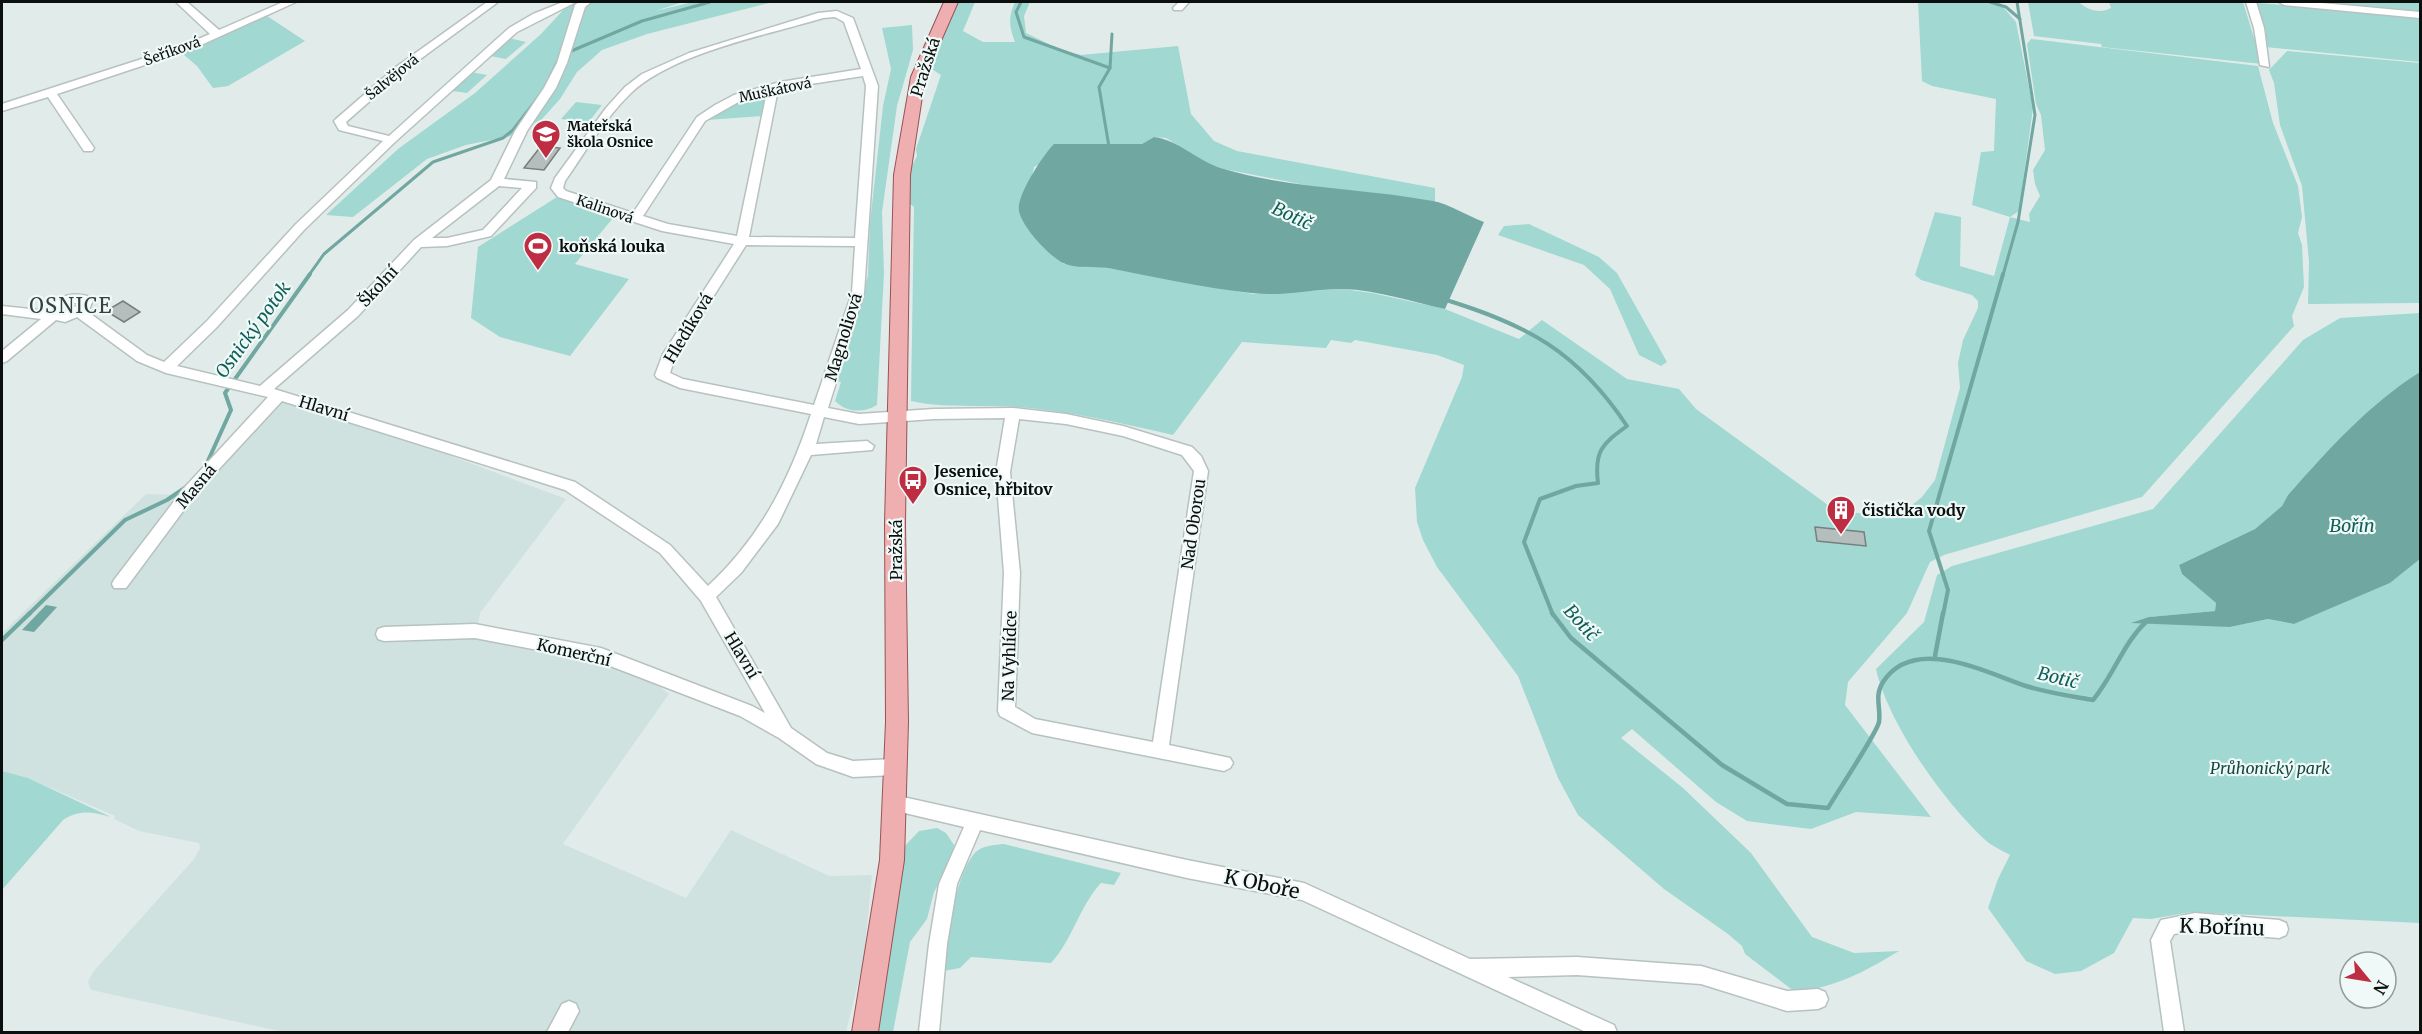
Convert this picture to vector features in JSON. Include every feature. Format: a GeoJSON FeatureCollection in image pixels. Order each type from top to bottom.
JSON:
{"type":"FeatureCollection","features":[{"type":"Feature","properties":{"kind":"main road","name":"Pražská"},"geometry":{"type":"LineString","coordinates":[[865,1032],[891,860],[894,803],[897,722],[895,523],[899,246],[907,133],[918,77],[951,2]]}},
{"type":"Feature","properties":{"kind":"street"},"geometry":{"type":"LineString","coordinates":[[181,2],[217,34]]}},
{"type":"Feature","properties":{"kind":"street","name":"Šeříková"},"geometry":{"type":"LineString","coordinates":[[2,108],[186,48],[291,2]]}},
{"type":"Feature","properties":{"kind":"street","name":"Šalvějová"},"geometry":{"type":"LineString","coordinates":[[391,140],[343,128],[340,121],[400,69],[494,2]]}},
{"type":"Feature","properties":{"kind":"street"},"geometry":{"type":"LineString","coordinates":[[166,368],[212,324],[300,226],[391,140],[513,30],[537,16],[571,2]]}},
{"type":"Feature","properties":{"kind":"street","name":"Školní"},"geometry":{"type":"LineString","coordinates":[[262,392],[353,313],[418,243],[496,182],[521,131],[550,88],[562,63],[580,5],[586,2]]}},
{"type":"Feature","properties":{"kind":"street"},"geometry":{"type":"LineString","coordinates":[[2251,2],[2259,28],[2265,65]]}},
{"type":"Feature","properties":{"kind":"street"},"geometry":{"type":"LineString","coordinates":[[2284,2],[2421,15]]}},
{"type":"Feature","properties":{"kind":"street","name":"Kalinová"},"geometry":{"type":"LineString","coordinates":[[841,15],[822,15],[677,62],[647,76],[630,88],[559,180],[556,188],[562,194],[666,228],[742,241],[860,242]]}},
{"type":"Feature","properties":{"kind":"street","name":"Magnoliová"},"geometry":{"type":"LineString","coordinates":[[707,596],[736,569],[773,520],[807,450],[858,294],[872,86],[849,20],[841,15]]}},
{"type":"Feature","properties":{"kind":"street","name":"Muškátová"},"geometry":{"type":"LineString","coordinates":[[635,219],[702,119],[716,107],[733,99],[773,88],[866,72]]}},
{"type":"Feature","properties":{"kind":"street","name":"Hledíková"},"geometry":{"type":"LineString","coordinates":[[773,88],[742,241],[668,357],[662,375],[680,383],[859,419],[898,417]]}},
{"type":"Feature","properties":{"kind":"street"},"geometry":{"type":"LineString","coordinates":[[50,93],[88,148]]}},
{"type":"Feature","properties":{"kind":"street"},"geometry":{"type":"LineString","coordinates":[[418,243],[447,242],[487,233],[532,185],[496,182]]}},
{"type":"Feature","properties":{"kind":"street"},"geometry":{"type":"LineString","coordinates":[[2,310],[55,314]]}},
{"type":"Feature","properties":{"kind":"street","name":"Hlavní"},"geometry":{"type":"LineString","coordinates":[[55,314],[65,317],[79,312],[142,358],[166,368],[279,395],[570,486],[665,549],[707,596],[785,733],[822,759],[852,769],[894,767]]}},
{"type":"Feature","properties":{"kind":"street"},"geometry":{"type":"LineString","coordinates":[[2,358],[55,314]]}},
{"type":"Feature","properties":{"kind":"street","name":"Masná"},"geometry":{"type":"LineString","coordinates":[[120,584],[190,491],[279,395]]}},
{"type":"Feature","properties":{"kind":"street","name":"Nad Oborou"},"geometry":{"type":"LineString","coordinates":[[898,417],[1012,413],[1066,418],[1123,431],[1187,450],[1196,460],[1201,471],[1160,751]]}},
{"type":"Feature","properties":{"kind":"street","name":"Na Vyhlídce"},"geometry":{"type":"LineString","coordinates":[[1012,413],[1003,472],[1011,573],[1006,711],[1032,726],[1224,763]]}},
{"type":"Feature","properties":{"kind":"street"},"geometry":{"type":"LineString","coordinates":[[807,450],[867,446]]}},
{"type":"Feature","properties":{"kind":"street","name":"Komerční"},"geometry":{"type":"LineString","coordinates":[[384,634],[475,632],[601,656],[746,711],[785,733]]}},
{"type":"Feature","properties":{"kind":"street","name":"K Oboře"},"geometry":{"type":"LineString","coordinates":[[894,803],[1187,869],[1304,892],[1607,1032]]}},
{"type":"Feature","properties":{"kind":"street"},"geometry":{"type":"LineString","coordinates":[[929,1032],[938,944],[948,884],[975,821]]}},
{"type":"Feature","properties":{"kind":"street","name":"K Bořínu"},"geometry":{"type":"LineString","coordinates":[[2174,1032],[2160,940],[2168,926],[2195,922],[2278,929]]}},
{"type":"Feature","properties":{"kind":"street"},"geometry":{"type":"LineString","coordinates":[[1465,968],[1577,966],[1679,973],[1701,975],[1787,1001],[1818,999]]}},
{"type":"Feature","properties":{"kind":"street"},"geometry":{"type":"LineString","coordinates":[[557,1032],[569,1011]]}},
{"type":"Feature","properties":{"kind":"shaded area"},"geometry":{"type":"Polygon","coordinates":[[[283,400],[422,445],[566,499],[480,613],[476,637],[591,658],[645,675],[669,694],[563,844],[686,898],[731,830],[829,876],[872,875],[864,959],[846,1032],[284,1032],[91,990],[88,982],[93,972],[194,859],[200,848],[199,843],[139,831],[114,819],[115,816],[28,778],[2,771],[2,633],[146,494],[187,495],[283,400]]]}},
{"type":"Feature","properties":{"kind":"green space"},"geometry":{"type":"Polygon","coordinates":[[[578,2],[683,2],[655,11],[693,2],[773,2],[647,34],[602,50],[577,72],[560,99],[542,119],[511,136],[466,145],[427,159],[353,217],[326,215],[398,149],[475,93],[541,34],[567,6],[578,2]]]}},
{"type":"Feature","properties":{"kind":"green space"},"geometry":{"type":"Polygon","coordinates":[[[956,2],[975,2],[963,31],[983,42],[1015,42],[1011,31],[1011,12],[1015,2],[1030,2],[1024,16],[1026,33],[1063,51],[1081,55],[1178,46],[1191,114],[1214,141],[1237,151],[1435,188],[1435,202],[1315,187],[1208,164],[1166,138],[1154,137],[1142,144],[1079,144],[1034,167],[1031,181],[1021,198],[1047,250],[1064,264],[1102,267],[1253,294],[1343,289],[1372,293],[1445,309],[1519,339],[1542,320],[1627,379],[1679,389],[1696,409],[1839,513],[1902,513],[1922,497],[1935,480],[1960,388],[1958,363],[1963,340],[1978,308],[1978,301],[1972,295],[1921,280],[1915,275],[1935,212],[1961,217],[1960,266],[1994,276],[2010,217],[2030,222],[2029,214],[2040,196],[2033,170],[2045,150],[2041,115],[2036,104],[2027,44],[2031,39],[2258,66],[2273,123],[2298,186],[2302,217],[2298,233],[2302,245],[2304,287],[2292,316],[2294,326],[2142,497],[1944,555],[1930,562],[1907,613],[1848,682],[1845,705],[1931,817],[1856,812],[1811,829],[1747,821],[1716,802],[1632,729],[1621,738],[1683,788],[1751,853],[1812,937],[1854,953],[1899,951],[1850,978],[1795,992],[1745,954],[1742,946],[1728,934],[1664,889],[1578,815],[1558,778],[1518,676],[1437,567],[1423,540],[1417,522],[1415,488],[1462,377],[1464,365],[1437,355],[1355,340],[1351,343],[1331,340],[1326,348],[1242,342],[1173,435],[1056,411],[1004,406],[951,406],[911,401],[914,207],[909,203],[907,176],[917,156],[916,149],[941,75],[927,66],[943,25],[956,2]]]}},
{"type":"Feature","properties":{"kind":"green space"},"geometry":{"type":"Polygon","coordinates":[[[1918,2],[1989,2],[2003,7],[2016,22],[2033,108],[2019,211],[2010,217],[1972,205],[1981,152],[1994,151],[1996,99],[1932,86],[1922,81],[1918,2]]]}},
{"type":"Feature","properties":{"kind":"green space"},"geometry":{"type":"Polygon","coordinates":[[[2028,2],[2079,2],[2098,11],[2111,8],[2109,2],[2243,2],[2262,64],[2102,47],[2101,44],[2034,36],[2028,2]]]}},
{"type":"Feature","properties":{"kind":"green space"},"geometry":{"type":"Polygon","coordinates":[[[2307,2],[2420,2],[2420,12],[2307,2]]]}},
{"type":"Feature","properties":{"kind":"green space"},"geometry":{"type":"Polygon","coordinates":[[[2258,3],[2420,17],[2420,62],[2265,47],[2256,5],[2258,3]]]}},
{"type":"Feature","properties":{"kind":"green space"},"geometry":{"type":"Polygon","coordinates":[[[267,16],[305,41],[228,86],[213,88],[197,66],[183,54],[267,16]]]}},
{"type":"Feature","properties":{"kind":"green space"},"geometry":{"type":"Polygon","coordinates":[[[912,25],[913,50],[897,106],[882,212],[884,273],[877,405],[866,409],[850,410],[835,401],[841,382],[836,381],[868,276],[870,223],[883,106],[891,69],[882,28],[912,25]]]}},
{"type":"Feature","properties":{"kind":"green space"},"geometry":{"type":"Polygon","coordinates":[[[509,38],[526,42],[506,59],[490,56],[509,38]]]}},
{"type":"Feature","properties":{"kind":"green space"},"geometry":{"type":"Polygon","coordinates":[[[2287,51],[2420,63],[2420,303],[2308,304],[2309,262],[2302,186],[2280,125],[2274,83],[2269,70],[2287,51]]]}},
{"type":"Feature","properties":{"kind":"green space"},"geometry":{"type":"Polygon","coordinates":[[[471,72],[487,75],[467,93],[452,91],[471,72]]]}},
{"type":"Feature","properties":{"kind":"green space"},"geometry":{"type":"Polygon","coordinates":[[[758,94],[766,99],[762,116],[707,120],[729,103],[758,94]]]}},
{"type":"Feature","properties":{"kind":"green space"},"geometry":{"type":"Polygon","coordinates":[[[576,102],[602,105],[588,123],[561,119],[576,102]]]}},
{"type":"Feature","properties":{"kind":"green space","name":"koňská louka"},"geometry":{"type":"Polygon","coordinates":[[[557,197],[613,218],[575,264],[629,279],[570,356],[500,337],[471,318],[478,247],[557,197]]]}},
{"type":"Feature","properties":{"kind":"green space"},"geometry":{"type":"Polygon","coordinates":[[[1529,224],[1599,257],[1617,273],[1667,362],[1661,366],[1639,355],[1610,289],[1584,265],[1498,235],[1504,226],[1529,224]]]}},
{"type":"Feature","properties":{"kind":"green space","name":"Průhonický park"},"geometry":{"type":"Polygon","coordinates":[[[2420,313],[2420,372],[2382,400],[2350,429],[2288,495],[2282,506],[2255,529],[2179,565],[2182,574],[2216,603],[2215,611],[2149,617],[2230,627],[2268,619],[2294,624],[2390,583],[2420,559],[2420,923],[2192,912],[2151,919],[2133,918],[2114,953],[2081,971],[2055,974],[2026,961],[1988,908],[1998,879],[2010,855],[1983,838],[1934,782],[1892,713],[1876,669],[1924,622],[1937,575],[1952,566],[2153,509],[2303,340],[2340,318],[2420,313]]]}},
{"type":"Feature","properties":{"kind":"green space"},"geometry":{"type":"Polygon","coordinates":[[[2,771],[28,778],[111,817],[86,812],[63,820],[2,890],[2,771]]]}},
{"type":"Feature","properties":{"kind":"green space"},"geometry":{"type":"Polygon","coordinates":[[[937,828],[946,833],[954,845],[951,862],[934,892],[927,919],[910,942],[893,1032],[876,1032],[904,847],[919,831],[937,828]]]}},
{"type":"Feature","properties":{"kind":"green space"},"geometry":{"type":"Polygon","coordinates":[[[1004,844],[1121,873],[1114,885],[1101,883],[1093,892],[1065,944],[1051,963],[971,957],[960,968],[944,971],[949,926],[963,874],[977,851],[987,846],[1004,844]]]}},
{"type":"Feature","properties":{"kind":"water"},"geometry":{"type":"Polygon","coordinates":[[[1154,137],[1172,142],[1215,166],[1250,176],[1433,201],[1484,222],[1445,309],[1356,290],[1331,289],[1263,294],[1215,288],[1108,268],[1068,265],[1044,248],[1021,218],[1019,204],[1031,176],[1054,144],[1142,144],[1154,137]]]}},
{"type":"Feature","properties":{"kind":"water","name":"Bořín"},"geometry":{"type":"Polygon","coordinates":[[[2420,372],[2420,559],[2390,583],[2294,624],[2268,619],[2230,627],[2131,623],[2149,617],[2215,611],[2216,603],[2182,574],[2179,565],[2255,529],[2282,506],[2288,495],[2366,413],[2420,372]]]}},
{"type":"Feature","properties":{"kind":"water"},"geometry":{"type":"Polygon","coordinates":[[[46,605],[57,607],[34,632],[22,630],[46,605]]]}},
{"type":"Feature","properties":{"kind":"building","name":"Mateřská škola Osnice"},"geometry":{"type":"Polygon","coordinates":[[[541,146],[560,148],[544,170],[524,168],[541,146]]]}},
{"type":"Feature","properties":{"kind":"building"},"geometry":{"type":"Polygon","coordinates":[[[123,301],[140,312],[124,322],[106,311],[123,301]]]}},
{"type":"Feature","properties":{"kind":"building","name":"čistička vody"},"geometry":{"type":"Polygon","coordinates":[[[1815,527],[1864,532],[1866,546],[1817,541],[1815,527]]]}},
{"type":"Feature","properties":{"kind":"waterway","name":"Osnický potok"},"geometry":{"type":"LineString","coordinates":[[569,52],[642,21],[710,2]]}},
{"type":"Feature","properties":{"kind":"waterway","name":"Botič"},"geometry":{"type":"LineString","coordinates":[[1021,2],[1016,12],[1024,37],[1110,68]]}},
{"type":"Feature","properties":{"kind":"waterway"},"geometry":{"type":"LineString","coordinates":[[1990,2],[2006,7],[2020,19]]}},
{"type":"Feature","properties":{"kind":"waterway"},"geometry":{"type":"LineString","coordinates":[[2017,2],[2020,19]]}},
{"type":"Feature","properties":{"kind":"waterway"},"geometry":{"type":"LineString","coordinates":[[2003,275],[2018,222],[2035,115],[2020,19]]}},
{"type":"Feature","properties":{"kind":"waterway"},"geometry":{"type":"LineString","coordinates":[[1110,68],[1112,34]]}},
{"type":"Feature","properties":{"kind":"waterway","name":"Osnický potok"},"geometry":{"type":"LineString","coordinates":[[551,75],[559,59]]}},
{"type":"Feature","properties":{"kind":"waterway","name":"Botič"},"geometry":{"type":"LineString","coordinates":[[1109,147],[1099,87],[1110,68]]}},
{"type":"Feature","properties":{"kind":"waterway","name":"Osnický potok"},"geometry":{"type":"LineString","coordinates":[[309,275],[324,254],[433,162],[503,138],[513,130],[540,95]]}},
{"type":"Feature","properties":{"kind":"waterway","name":"Osnický potok"},"geometry":{"type":"LineString","coordinates":[[207,463],[231,410],[225,393],[310,274]]}},
{"type":"Feature","properties":{"kind":"waterway"},"geometry":{"type":"LineString","coordinates":[[1943,615],[1948,590],[1929,531],[2003,274]]}},
{"type":"Feature","properties":{"kind":"waterway","name":"Botič"},"geometry":{"type":"LineString","coordinates":[[1443,299],[1501,319],[1548,344],[1589,378],[1627,426],[1611,438],[1602,449],[1597,463],[1598,483],[1576,486],[1540,499],[1524,542],[1552,614]]}},
{"type":"Feature","properties":{"kind":"waterway","name":"Osnický potok"},"geometry":{"type":"LineString","coordinates":[[28,615],[125,520],[167,500],[189,485]]}},
{"type":"Feature","properties":{"kind":"waterway","name":"Osnický potok"},"geometry":{"type":"LineString","coordinates":[[2,640],[30,613]]}},
{"type":"Feature","properties":{"kind":"waterway"},"geometry":{"type":"LineString","coordinates":[[1935,656],[1943,613]]}},
{"type":"Feature","properties":{"kind":"waterway","name":"Botič"},"geometry":{"type":"LineString","coordinates":[[1552,614],[1571,638],[1722,765],[1787,804],[1828,808],[1877,728],[1880,687],[1896,668],[1913,661],[1932,659],[1951,661],[2034,688],[2093,700],[2131,639],[2147,621]]}},
{"type":"Feature","properties":{"kind":"place","name":"Mateřská škola Osnice"},"geometry":{"type":"Point","coordinates":[546,160]}},
{"type":"Feature","properties":{"kind":"place","name":"koňská louka"},"geometry":{"type":"Point","coordinates":[538,272]}},
{"type":"Feature","properties":{"kind":"place","name":"Jesenice, Osnice, hřbitov"},"geometry":{"type":"Point","coordinates":[913,506]}},
{"type":"Feature","properties":{"kind":"place","name":"čistička vody"},"geometry":{"type":"Point","coordinates":[1841,536]}},
{"type":"Feature","properties":{"kind":"district","name":"OSNICE"},"geometry":{"type":"Point","coordinates":[71,306]}}]}
